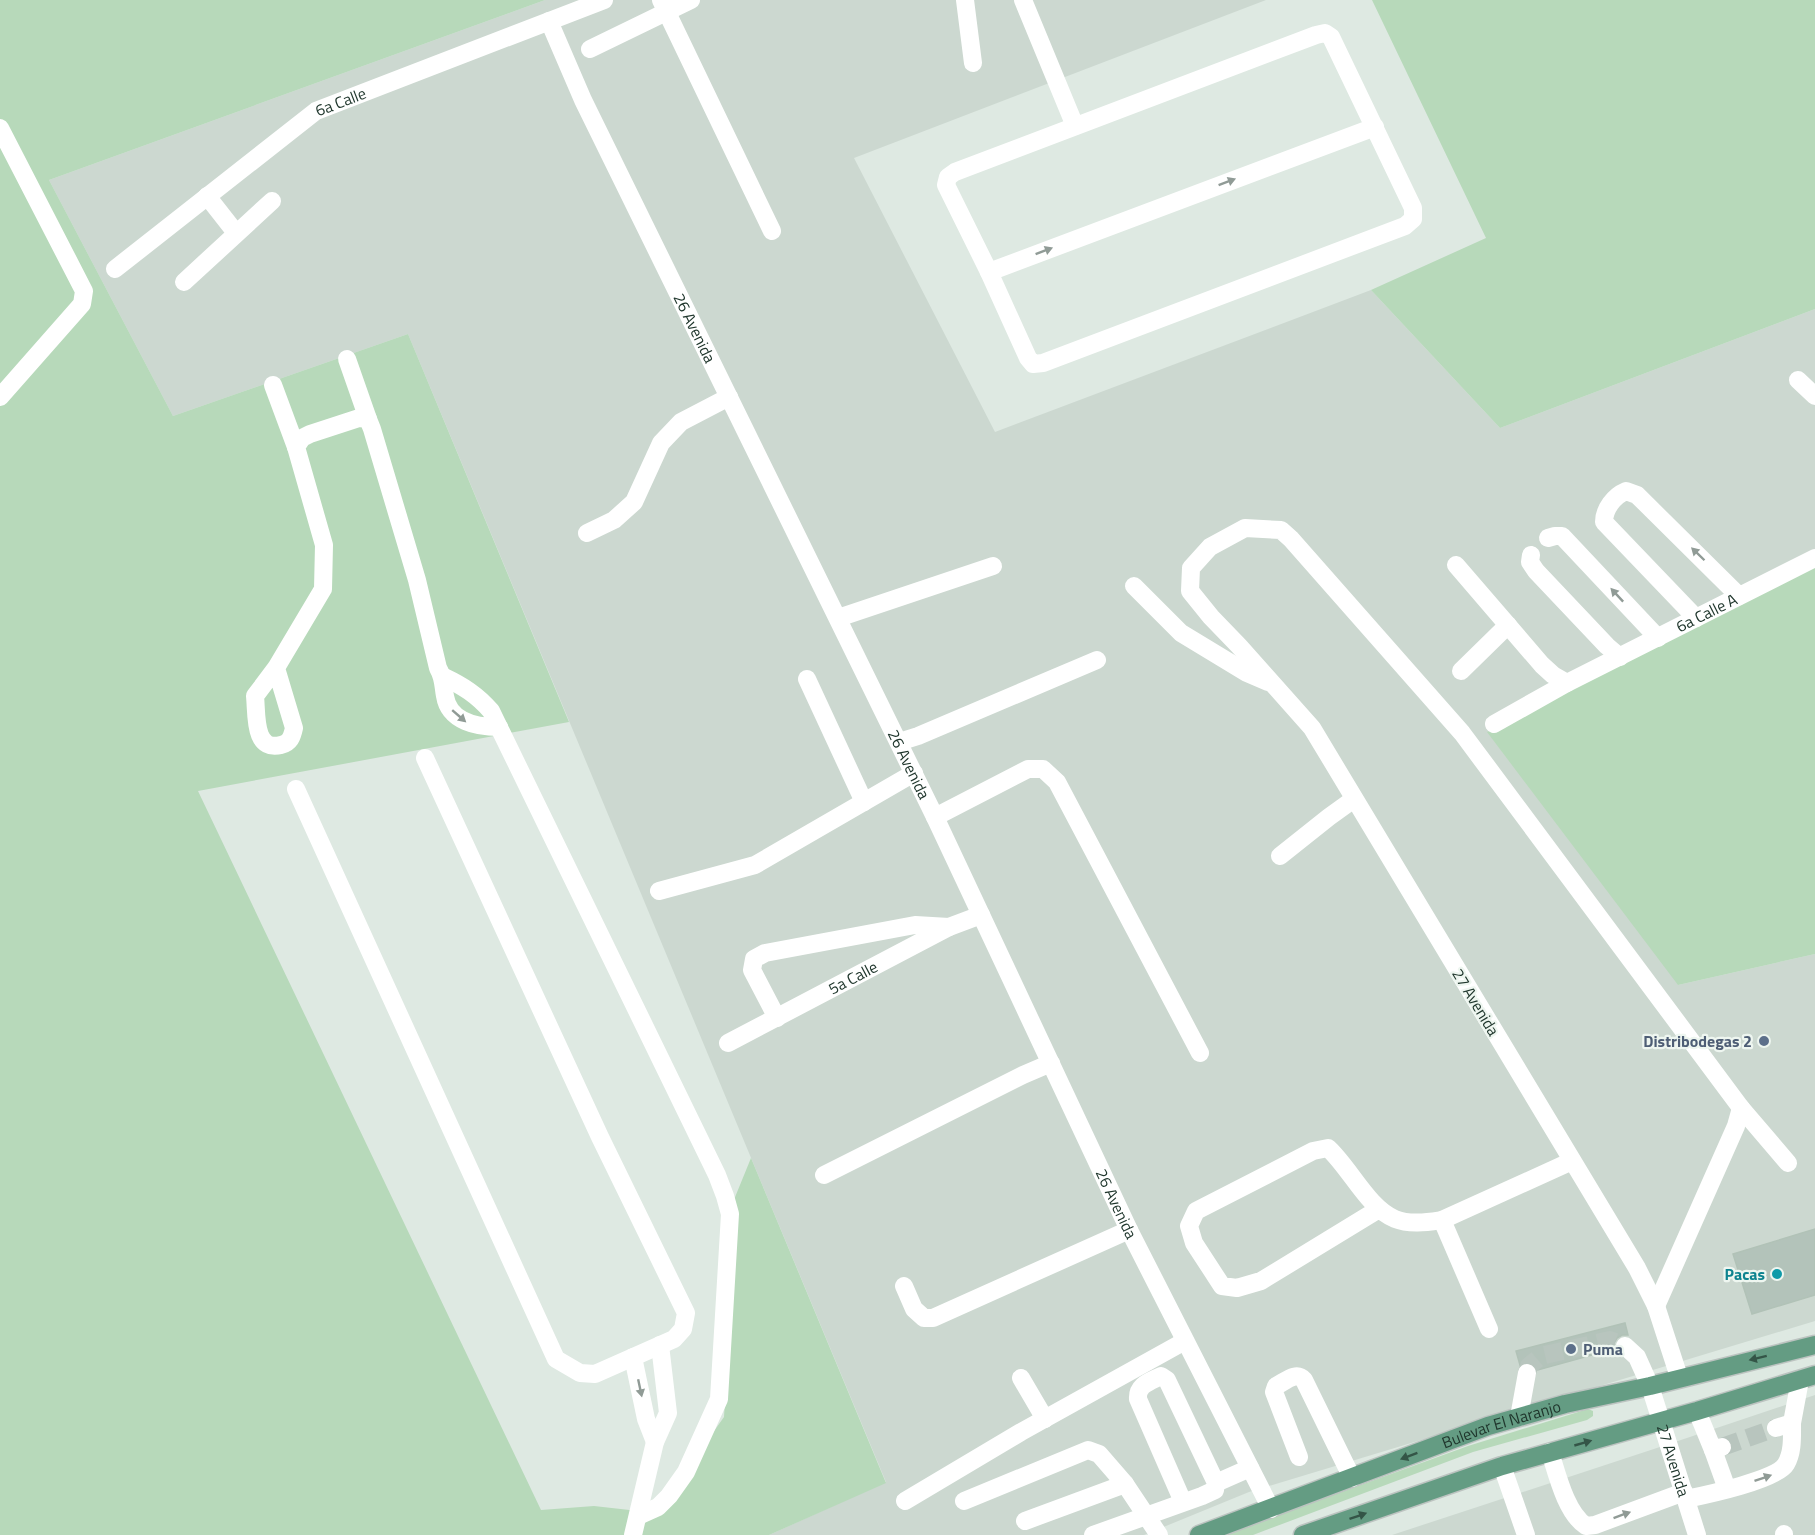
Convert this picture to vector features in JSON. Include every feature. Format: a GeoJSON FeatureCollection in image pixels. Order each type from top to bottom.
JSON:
{"type":"FeatureCollection","features":[{"type":"Feature","properties":{"kind":"main road","name":"Bulevar El Naranjo"},"geometry":{"type":"LineString","coordinates":[[1199,1535],[1488,1426],[1565,1404],[1650,1386],[1815,1345]]}},
{"type":"Feature","properties":{"kind":"main road"},"geometry":{"type":"LineString","coordinates":[[1303,1535],[1502,1466],[1697,1412],[1808,1377]]}},
{"type":"Feature","properties":{"kind":"street","name":"6a Calle"},"geometry":{"type":"LineString","coordinates":[[115,269],[316,111],[604,0]]}},
{"type":"Feature","properties":{"kind":"street"},"geometry":{"type":"LineString","coordinates":[[590,49],[664,6],[691,0]]}},
{"type":"Feature","properties":{"kind":"street"},"geometry":{"type":"LineString","coordinates":[[965,0],[973,63]]}},
{"type":"Feature","properties":{"kind":"street"},"geometry":{"type":"LineString","coordinates":[[1023,0],[1075,126]]}},
{"type":"Feature","properties":{"kind":"street"},"geometry":{"type":"LineString","coordinates":[[664,6],[772,231]]}},
{"type":"Feature","properties":{"kind":"street","name":"26 Avenida"},"geometry":{"type":"LineString","coordinates":[[549,21],[583,100],[914,773],[1129,1230],[1270,1509]]}},
{"type":"Feature","properties":{"kind":"street"},"geometry":{"type":"LineString","coordinates":[[1325,33],[1331,37],[1375,127],[1413,208],[1413,219],[1405,226],[1054,359],[1033,364],[1028,358],[946,185],[948,177],[955,172],[1325,33]]}},
{"type":"Feature","properties":{"kind":"street"},"geometry":{"type":"LineString","coordinates":[[989,272],[1375,127]]}},
{"type":"Feature","properties":{"kind":"street"},"geometry":{"type":"LineString","coordinates":[[0,128],[84,291],[82,304],[0,397]]}},
{"type":"Feature","properties":{"kind":"street"},"geometry":{"type":"LineString","coordinates":[[207,196],[236,233]]}},
{"type":"Feature","properties":{"kind":"street"},"geometry":{"type":"LineString","coordinates":[[184,282],[272,201]]}},
{"type":"Feature","properties":{"kind":"street"},"geometry":{"type":"LineString","coordinates":[[347,359],[372,429],[417,580],[438,668],[444,677],[445,699],[452,712],[466,722],[483,727],[499,728]]}},
{"type":"Feature","properties":{"kind":"street"},"geometry":{"type":"LineString","coordinates":[[1798,380],[1815,396]]}},
{"type":"Feature","properties":{"kind":"street"},"geometry":{"type":"LineString","coordinates":[[273,385],[296,447],[324,545],[325,567],[323,589],[276,668]]}},
{"type":"Feature","properties":{"kind":"street"},"geometry":{"type":"LineString","coordinates":[[587,533],[614,520],[634,502],[661,443],[681,422],[729,397]]}},
{"type":"Feature","properties":{"kind":"street"},"geometry":{"type":"LineString","coordinates":[[296,447],[302,438],[310,434],[358,418],[368,419]]}},
{"type":"Feature","properties":{"kind":"street"},"geometry":{"type":"LineString","coordinates":[[1696,618],[1604,522],[1606,509],[1622,493],[1626,491],[1637,495],[1739,596]]}},
{"type":"Feature","properties":{"kind":"street","name":"27 Avenida"},"geometry":{"type":"LineString","coordinates":[[1679,1377],[1656,1306],[1636,1268],[1312,728],[1190,591],[1191,568],[1210,547],[1245,528],[1281,530],[1462,733],[1740,1108],[1788,1163]]}},
{"type":"Feature","properties":{"kind":"street"},"geometry":{"type":"LineString","coordinates":[[1548,538],[1563,536],[1658,638]]}},
{"type":"Feature","properties":{"kind":"street"},"geometry":{"type":"LineString","coordinates":[[1532,555],[1530,562],[1536,571],[1620,657]]}},
{"type":"Feature","properties":{"kind":"street","name":"6a Calle A"},"geometry":{"type":"LineString","coordinates":[[1494,724],[1597,668],[1815,558]]}},
{"type":"Feature","properties":{"kind":"street"},"geometry":{"type":"LineString","coordinates":[[1456,565],[1542,665],[1553,675],[1568,683]]}},
{"type":"Feature","properties":{"kind":"street"},"geometry":{"type":"LineString","coordinates":[[838,618],[993,566]]}},
{"type":"Feature","properties":{"kind":"street"},"geometry":{"type":"LineString","coordinates":[[1134,586],[1181,633],[1247,674],[1272,684]]}},
{"type":"Feature","properties":{"kind":"street"},"geometry":{"type":"LineString","coordinates":[[1461,671],[1508,625]]}},
{"type":"Feature","properties":{"kind":"street"},"geometry":{"type":"LineString","coordinates":[[899,742],[1097,660]]}},
{"type":"Feature","properties":{"kind":"street"},"geometry":{"type":"LineString","coordinates":[[444,677],[479,696],[491,711],[717,1175],[730,1214],[719,1400],[686,1472],[658,1507],[638,1516]]}},
{"type":"Feature","properties":{"kind":"street"},"geometry":{"type":"LineString","coordinates":[[807,679],[864,802]]}},
{"type":"Feature","properties":{"kind":"street"},"geometry":{"type":"LineString","coordinates":[[296,789],[556,1359],[580,1373],[595,1374],[674,1339],[683,1329],[686,1313],[600,1137],[425,758]]}},
{"type":"Feature","properties":{"kind":"street"},"geometry":{"type":"LineString","coordinates":[[935,817],[1028,769],[1043,769],[1057,782],[1200,1053]]}},
{"type":"Feature","properties":{"kind":"street"},"geometry":{"type":"LineString","coordinates":[[659,891],[755,865],[914,773]]}},
{"type":"Feature","properties":{"kind":"street"},"geometry":{"type":"LineString","coordinates":[[1280,856],[1354,799]]}},
{"type":"Feature","properties":{"kind":"street","name":"5a Calle"},"geometry":{"type":"LineString","coordinates":[[728,1043],[949,927],[981,915]]}},
{"type":"Feature","properties":{"kind":"street"},"geometry":{"type":"LineString","coordinates":[[777,1018],[752,970],[754,959],[765,953],[915,925],[949,927]]}},
{"type":"Feature","properties":{"kind":"street"},"geometry":{"type":"LineString","coordinates":[[824,1175],[1051,1063]]}},
{"type":"Feature","properties":{"kind":"street"},"geometry":{"type":"LineString","coordinates":[[1656,1306],[1736,1126],[1740,1108]]}},
{"type":"Feature","properties":{"kind":"street"},"geometry":{"type":"LineString","coordinates":[[1379,1209],[1261,1281],[1237,1288],[1222,1286],[1194,1243],[1189,1226],[1196,1211],[1313,1151],[1328,1148],[1338,1157],[1379,1209],[1396,1220],[1420,1223],[1442,1220],[1572,1161]]}},
{"type":"Feature","properties":{"kind":"street"},"geometry":{"type":"LineString","coordinates":[[1442,1220],[1489,1329]]}},
{"type":"Feature","properties":{"kind":"street"},"geometry":{"type":"LineString","coordinates":[[903,1286],[914,1309],[924,1318],[933,1318],[1129,1230]]}},
{"type":"Feature","properties":{"kind":"street"},"geometry":{"type":"LineString","coordinates":[[905,1501],[1185,1341]]}},
{"type":"Feature","properties":{"kind":"street"},"geometry":{"type":"LineString","coordinates":[[633,1535],[655,1442],[668,1413],[660,1345]]}},
{"type":"Feature","properties":{"kind":"street","name":"27 Avenida"},"geometry":{"type":"LineString","coordinates":[[1625,1346],[1637,1357],[1650,1386],[1697,1535]]}},
{"type":"Feature","properties":{"kind":"street"},"geometry":{"type":"LineString","coordinates":[[633,1357],[646,1419],[655,1442]]}},
{"type":"Feature","properties":{"kind":"street"},"geometry":{"type":"LineString","coordinates":[[1519,1417],[1527,1373]]}},
{"type":"Feature","properties":{"kind":"street"},"geometry":{"type":"LineString","coordinates":[[1093,1535],[1209,1494],[1215,1490],[1216,1483],[1167,1380],[1161,1376],[1141,1387],[1138,1400],[1183,1503]]}},
{"type":"Feature","properties":{"kind":"street"},"geometry":{"type":"LineString","coordinates":[[1299,1457],[1274,1392],[1276,1386],[1295,1376],[1300,1376],[1304,1380],[1352,1478]]}},
{"type":"Feature","properties":{"kind":"street"},"geometry":{"type":"LineString","coordinates":[[1550,1452],[1573,1513],[1579,1522],[1586,1526],[1685,1496],[1727,1489],[1773,1474],[1785,1466],[1792,1445],[1784,1425],[1808,1377]]}},
{"type":"Feature","properties":{"kind":"street"},"geometry":{"type":"LineString","coordinates":[[1021,1378],[1045,1419]]}},
{"type":"Feature","properties":{"kind":"street"},"geometry":{"type":"LineString","coordinates":[[1697,1412],[1717,1448],[1727,1489]]}},
{"type":"Feature","properties":{"kind":"street"},"geometry":{"type":"LineString","coordinates":[[964,1502],[1088,1450],[1100,1454],[1125,1484],[1159,1535]]}},
{"type":"Feature","properties":{"kind":"street"},"geometry":{"type":"LineString","coordinates":[[1502,1466],[1526,1535]]}},
{"type":"Feature","properties":{"kind":"street"},"geometry":{"type":"LineString","coordinates":[[1216,1483],[1250,1468]]}},
{"type":"Feature","properties":{"kind":"street"},"geometry":{"type":"LineString","coordinates":[[1025,1521],[1125,1484]]}},
{"type":"Feature","properties":{"kind":"shaded area"},"geometry":{"type":"Polygon","coordinates":[[[545,0],[1266,0],[854,158],[995,432],[1371,290],[1500,428],[1815,309],[1815,566],[1678,985],[1815,954],[1815,1321],[1249,1492],[1144,1535],[769,1535],[886,1482],[408,334],[173,416],[49,180],[545,0]]]}},
{"type":"Feature","properties":{"kind":"shaded area"},"geometry":{"type":"Polygon","coordinates":[[[1815,1395],[1815,1535],[1392,1535],[1669,1444],[1815,1395]]]}},
{"type":"Feature","properties":{"kind":"green space"},"geometry":{"type":"Polygon","coordinates":[[[0,0],[545,0],[49,180],[173,416],[408,334],[569,722],[198,791],[541,1510],[594,1506],[656,1513],[724,1417],[729,1337],[731,1207],[751,1158],[886,1483],[769,1535],[0,1535],[0,0]]]}},
{"type":"Feature","properties":{"kind":"green space"},"geometry":{"type":"Polygon","coordinates":[[[1372,0],[1815,0],[1815,309],[1500,428],[1371,290],[1486,238],[1372,0]]]}},
{"type":"Feature","properties":{"kind":"green space"},"geometry":{"type":"Polygon","coordinates":[[[1815,566],[1815,954],[1678,985],[1487,732],[1815,566]]]}},
{"type":"Feature","properties":{"kind":"green space"},"geometry":{"type":"Polygon","coordinates":[[[1588,1409],[1593,1411],[1593,1416],[1587,1420],[1473,1452],[1253,1535],[1223,1535],[1468,1446],[1588,1409]]]}},
{"type":"Feature","properties":{"kind":"building","name":"Pacas"},"geometry":{"type":"Polygon","coordinates":[[[1815,1229],[1815,1295],[1752,1314],[1733,1254],[1815,1229]]]}},
{"type":"Feature","properties":{"kind":"building","name":"Puma"},"geometry":{"type":"Polygon","coordinates":[[[1625,1323],[1628,1335],[1617,1338],[1614,1349],[1538,1370],[1530,1362],[1520,1365],[1516,1351],[1625,1323]]]}},
{"type":"Feature","properties":{"kind":"tunnel"},"geometry":{"type":"LineString","coordinates":[[1527,1373],[1529,1366],[1541,1356],[1610,1340],[1625,1346]]}},
{"type":"Feature","properties":{"kind":"tunnel"},"geometry":{"type":"LineString","coordinates":[[1722,1447],[1776,1428]]}},
{"type":"Feature","properties":{"kind":"place","name":"Distribodegas 2"},"geometry":{"type":"Point","coordinates":[1764,1041]}},
{"type":"Feature","properties":{"kind":"place","name":"Pacas"},"geometry":{"type":"Point","coordinates":[1777,1274]}},
{"type":"Feature","properties":{"kind":"place","name":"Puma"},"geometry":{"type":"Point","coordinates":[1571,1349]}}]}
